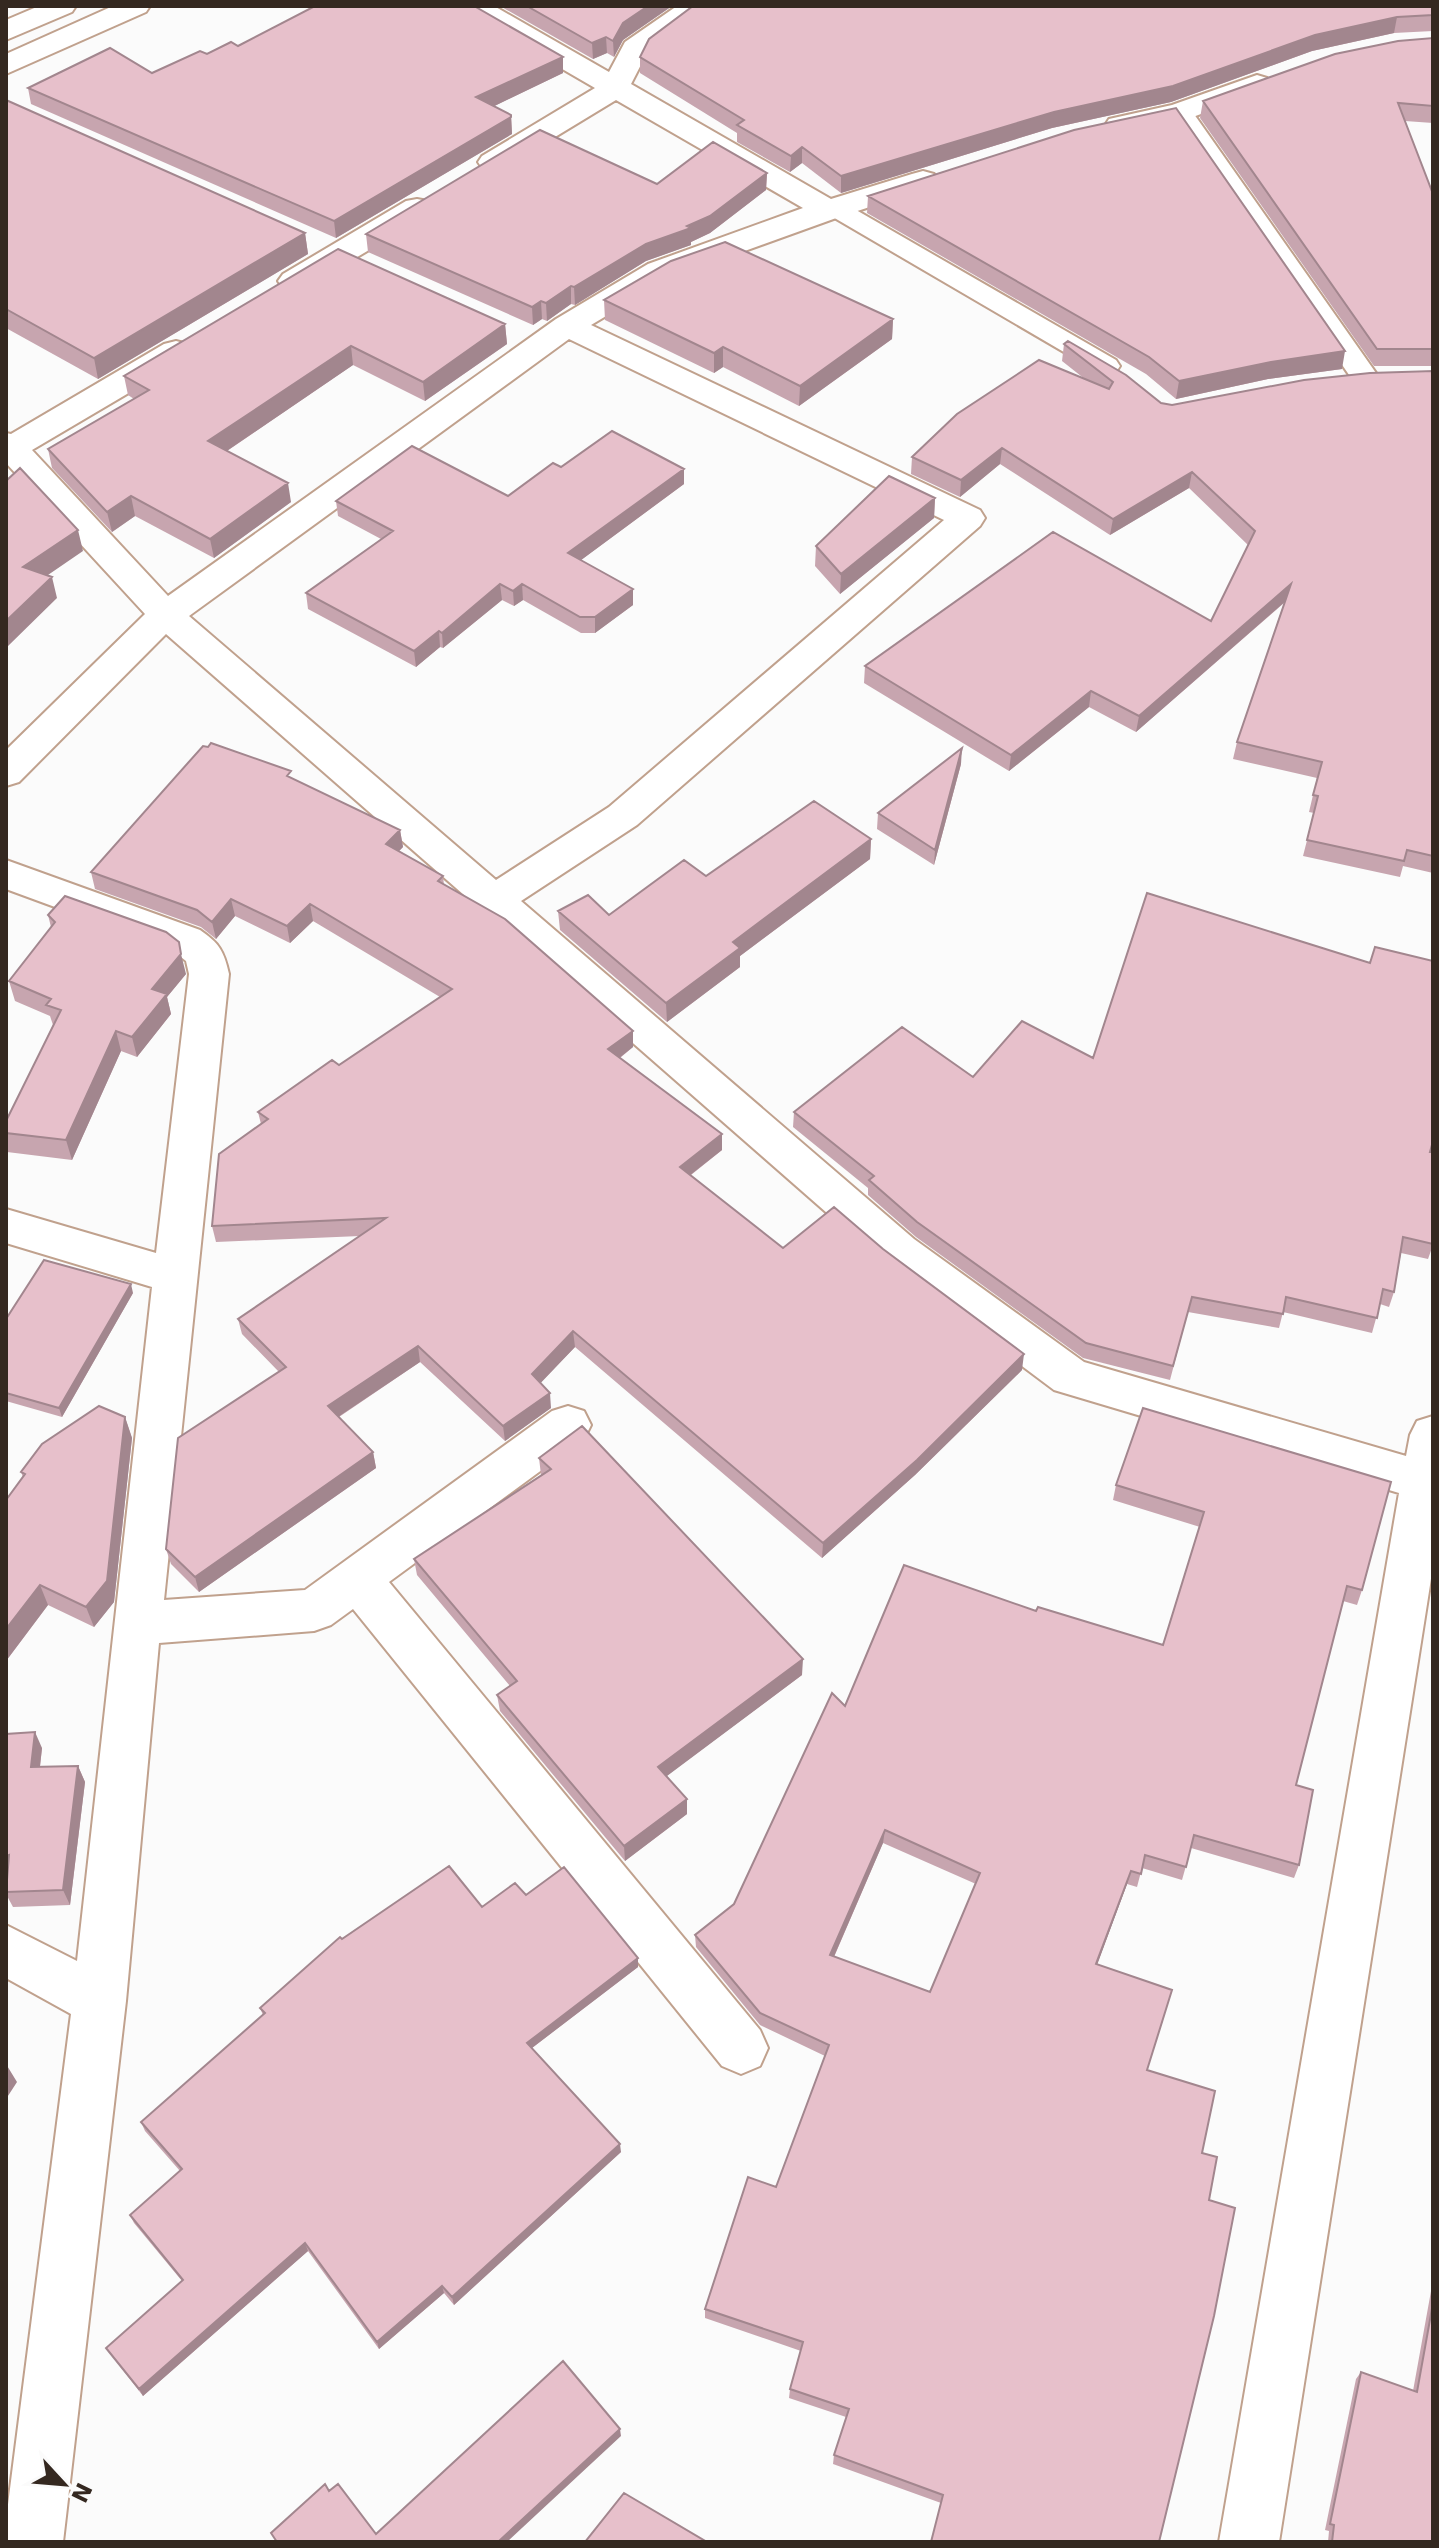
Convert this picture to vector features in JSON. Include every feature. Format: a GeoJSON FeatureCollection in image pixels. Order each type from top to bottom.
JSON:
{"type":"FeatureCollection","features":[{"type":"Feature","properties":{"kind":"street"},"geometry":{"type":"LineString","coordinates":[[6,31],[62,6]]}},
{"type":"Feature","properties":{"kind":"street"},"geometry":{"type":"LineString","coordinates":[[6,65],[136,6]]}},
{"type":"Feature","properties":{"kind":"street"},"geometry":{"type":"LineString","coordinates":[[474,6],[832,209]]}},
{"type":"Feature","properties":{"kind":"street"},"geometry":{"type":"LineString","coordinates":[[471,175],[615,88],[635,48],[696,6]]}},
{"type":"Feature","properties":{"kind":"street"},"geometry":{"type":"LineString","coordinates":[[1093,131],[1180,112],[1280,75]]}},
{"type":"Feature","properties":{"kind":"street"},"geometry":{"type":"LineString","coordinates":[[6,773],[142,635],[166,615],[540,334],[659,271],[832,209],[957,170]]}},
{"type":"Feature","properties":{"kind":"street"},"geometry":{"type":"LineString","coordinates":[[272,294],[445,191]]}},
{"type":"Feature","properties":{"kind":"street"},"geometry":{"type":"LineString","coordinates":[[203,334],[8,445],[166,615],[899,1251],[1070,1377],[1426,1481]]}},
{"type":"Feature","properties":{"kind":"street"},"geometry":{"type":"LineString","coordinates":[[494,900],[623,816],[968,518],[540,334]]}},
{"type":"Feature","properties":{"kind":"street"},"geometry":{"type":"LineString","coordinates":[[6,874],[186,940],[205,954],[209,974],[137,1623],[99,2001],[33,2542]]}},
{"type":"Feature","properties":{"kind":"street"},"geometry":{"type":"LineString","coordinates":[[6,1226],[175,1276]]}},
{"type":"Feature","properties":{"kind":"street"},"geometry":{"type":"LineString","coordinates":[[137,1623],[314,1610],[568,1425]]}},
{"type":"Feature","properties":{"kind":"street"},"geometry":{"type":"LineString","coordinates":[[1249,2542],[1418,1603],[1426,1481],[1433,1435]]}},
{"type":"Feature","properties":{"kind":"street"},"geometry":{"type":"LineString","coordinates":[[357,1578],[741,2048]]}},
{"type":"Feature","properties":{"kind":"street"},"geometry":{"type":"LineString","coordinates":[[6,1950],[99,2001]]}},
{"type":"Feature","properties":{"kind":"lane"},"geometry":{"type":"LineString","coordinates":[[1180,112],[1353,380],[1396,377]]}},
{"type":"Feature","properties":{"kind":"lane"},"geometry":{"type":"LineString","coordinates":[[832,209],[1135,383]]}},
{"type":"Feature","properties":{"kind":"building"},"geometry":{"type":"Polygon","coordinates":[[[315,6],[474,6],[563,57],[476,97],[511,117],[334,221],[28,88],[110,48],[152,73],[200,51],[207,54],[231,42],[238,46],[315,6]]]}},
{"type":"Feature","properties":{"kind":"building"},"geometry":{"type":"Polygon","coordinates":[[[527,6],[648,6],[623,23],[613,41],[606,37],[592,43],[527,6]]]}},
{"type":"Feature","properties":{"kind":"building"},"geometry":{"type":"Polygon","coordinates":[[[693,6],[1433,6],[1433,15],[1397,17],[1315,35],[1173,86],[1054,112],[841,176],[802,147],[791,156],[737,125],[744,120],[640,57],[649,39],[693,6]]]}},
{"type":"Feature","properties":{"kind":"building"},"geometry":{"type":"Polygon","coordinates":[[[1433,38],[1433,106],[1398,103],[1433,194],[1433,349],[1377,349],[1203,101],[1335,54],[1398,41],[1433,38]]]}},
{"type":"Feature","properties":{"kind":"building"},"geometry":{"type":"Polygon","coordinates":[[[6,100],[305,233],[94,358],[6,309],[6,100]]]}},
{"type":"Feature","properties":{"kind":"building"},"geometry":{"type":"Polygon","coordinates":[[[1176,108],[1345,351],[1179,381],[1149,357],[868,196],[1074,130],[1176,108]]]}},
{"type":"Feature","properties":{"kind":"building"},"geometry":{"type":"Polygon","coordinates":[[[540,130],[657,184],[713,142],[767,173],[710,216],[687,226],[691,228],[646,244],[546,303],[541,301],[532,307],[366,234],[540,130]]]}},
{"type":"Feature","properties":{"kind":"building"},"geometry":{"type":"Polygon","coordinates":[[[725,242],[893,319],[800,386],[723,347],[714,353],[604,300],[671,261],[725,242]]]}},
{"type":"Feature","properties":{"kind":"building"},"geometry":{"type":"Polygon","coordinates":[[[338,249],[505,324],[423,382],[351,346],[208,441],[288,483],[210,539],[131,496],[107,512],[48,449],[149,390],[124,376],[338,249]]]}},
{"type":"Feature","properties":{"kind":"building"},"geometry":{"type":"Polygon","coordinates":[[[1068,341],[1126,375],[1161,403],[1172,405],[1304,380],[1433,371],[1433,856],[1407,850],[1404,861],[1307,840],[1318,796],[1313,795],[1322,762],[1237,742],[1291,584],[1139,716],[1091,691],[1011,755],[865,666],[1053,532],[1211,621],[1255,531],[1192,472],[1113,519],[1002,448],[961,480],[912,457],[957,414],[1039,360],[1109,389],[1113,382],[1064,344],[1068,341]]]}},
{"type":"Feature","properties":{"kind":"building"},"geometry":{"type":"Polygon","coordinates":[[[612,431],[684,469],[568,553],[633,589],[595,617],[580,617],[522,584],[513,591],[500,584],[442,633],[439,631],[414,651],[306,593],[393,531],[336,501],[412,446],[508,496],[553,463],[561,467],[612,431]]]}},
{"type":"Feature","properties":{"kind":"building"},"geometry":{"type":"Polygon","coordinates":[[[20,468],[78,530],[23,567],[52,577],[6,621],[6,481],[20,468]]]}},
{"type":"Feature","properties":{"kind":"building"},"geometry":{"type":"Polygon","coordinates":[[[889,476],[935,498],[841,574],[816,546],[889,476]]]}},
{"type":"Feature","properties":{"kind":"building"},"geometry":{"type":"Polygon","coordinates":[[[211,743],[291,771],[287,776],[400,830],[386,844],[443,876],[438,881],[505,919],[633,1031],[608,1049],[722,1134],[680,1167],[783,1248],[834,1207],[883,1249],[1024,1354],[917,1460],[823,1543],[573,1331],[532,1374],[550,1393],[503,1426],[418,1346],[328,1406],[373,1452],[195,1577],[166,1549],[178,1438],[286,1367],[238,1319],[386,1218],[212,1226],[219,1154],[268,1119],[258,1112],[332,1060],[339,1065],[452,989],[310,904],[287,926],[231,899],[212,922],[197,910],[91,872],[203,746],[208,747],[211,743]]]}},
{"type":"Feature","properties":{"kind":"building"},"geometry":{"type":"Polygon","coordinates":[[[962,748],[935,850],[878,813],[962,748]]]}},
{"type":"Feature","properties":{"kind":"building"},"geometry":{"type":"Polygon","coordinates":[[[814,801],[871,839],[733,942],[740,948],[666,1003],[558,911],[588,895],[609,915],[684,860],[706,876],[814,801]]]}},
{"type":"Feature","properties":{"kind":"building"},"geometry":{"type":"Polygon","coordinates":[[[1147,893],[1370,963],[1375,947],[1433,961],[1433,1141],[1430,1152],[1433,1152],[1433,1244],[1403,1237],[1394,1292],[1383,1289],[1377,1318],[1286,1297],[1283,1314],[1192,1297],[1173,1366],[1086,1343],[917,1222],[869,1180],[874,1176],[794,1112],[902,1027],[973,1077],[1022,1021],[1093,1058],[1147,893]]]}},
{"type":"Feature","properties":{"kind":"building"},"geometry":{"type":"Polygon","coordinates":[[[65,896],[166,932],[179,942],[181,954],[152,989],[167,994],[132,1037],[116,1031],[66,1140],[6,1133],[6,1121],[61,1010],[46,1005],[51,999],[9,981],[55,922],[48,915],[65,896]]]}},
{"type":"Feature","properties":{"kind":"building"},"geometry":{"type":"Polygon","coordinates":[[[44,1260],[131,1284],[59,1408],[6,1393],[6,1319],[44,1260]]]}},
{"type":"Feature","properties":{"kind":"building"},"geometry":{"type":"Polygon","coordinates":[[[99,1406],[125,1417],[107,1581],[86,1607],[40,1585],[6,1629],[6,1500],[25,1474],[21,1472],[42,1444],[99,1406]]]}},
{"type":"Feature","properties":{"kind":"building"},"geometry":{"type":"Polygon","coordinates":[[[1143,1408],[1391,1482],[1362,1590],[1347,1586],[1296,1785],[1313,1790],[1299,1865],[1194,1835],[1186,1867],[1145,1855],[1141,1874],[1131,1871],[1096,1964],[1172,1990],[1147,2070],[1215,2091],[1202,2153],[1217,2157],[1209,2200],[1235,2208],[1214,2316],[1159,2542],[931,2542],[943,2495],[834,2455],[849,2409],[790,2389],[803,2342],[705,2309],[748,2177],[776,2187],[829,2045],[760,2013],[695,1935],[734,1904],[832,1693],[845,1706],[904,1565],[1036,1611],[1038,1607],[1163,1645],[1204,1512],[1116,1485],[1143,1408]],[[885,1830],[830,1955],[930,1992],[980,1873],[885,1830]]]}},
{"type":"Feature","properties":{"kind":"building"},"geometry":{"type":"Polygon","coordinates":[[[582,1426],[803,1659],[658,1767],[687,1799],[624,1846],[497,1695],[517,1681],[414,1559],[551,1469],[539,1458],[582,1426]]]}},
{"type":"Feature","properties":{"kind":"building"},"geometry":{"type":"Polygon","coordinates":[[[35,1732],[31,1767],[78,1766],[63,1890],[6,1892],[9,1855],[6,1856],[6,1734],[35,1732]]]}},
{"type":"Feature","properties":{"kind":"building"},"geometry":{"type":"Polygon","coordinates":[[[449,1866],[482,1907],[515,1883],[526,1895],[564,1867],[638,1958],[527,2043],[620,2144],[452,2297],[442,2286],[377,2342],[305,2243],[139,2389],[106,2348],[183,2280],[130,2215],[182,2169],[141,2122],[265,2013],[260,2008],[340,1937],[342,1939],[449,1866]]]}},
{"type":"Feature","properties":{"kind":"building"},"geometry":{"type":"Polygon","coordinates":[[[1433,2303],[1433,2542],[1332,2542],[1334,2525],[1330,2524],[1361,2372],[1417,2392],[1433,2303]]]}},
{"type":"Feature","properties":{"kind":"building"},"geometry":{"type":"Polygon","coordinates":[[[563,2361],[620,2429],[498,2542],[277,2542],[271,2533],[325,2484],[329,2491],[338,2484],[376,2534],[563,2361]]]}},
{"type":"Feature","properties":{"kind":"building"},"geometry":{"type":"Polygon","coordinates":[[[624,2493],[707,2542],[585,2542],[624,2493]]]}}]}
